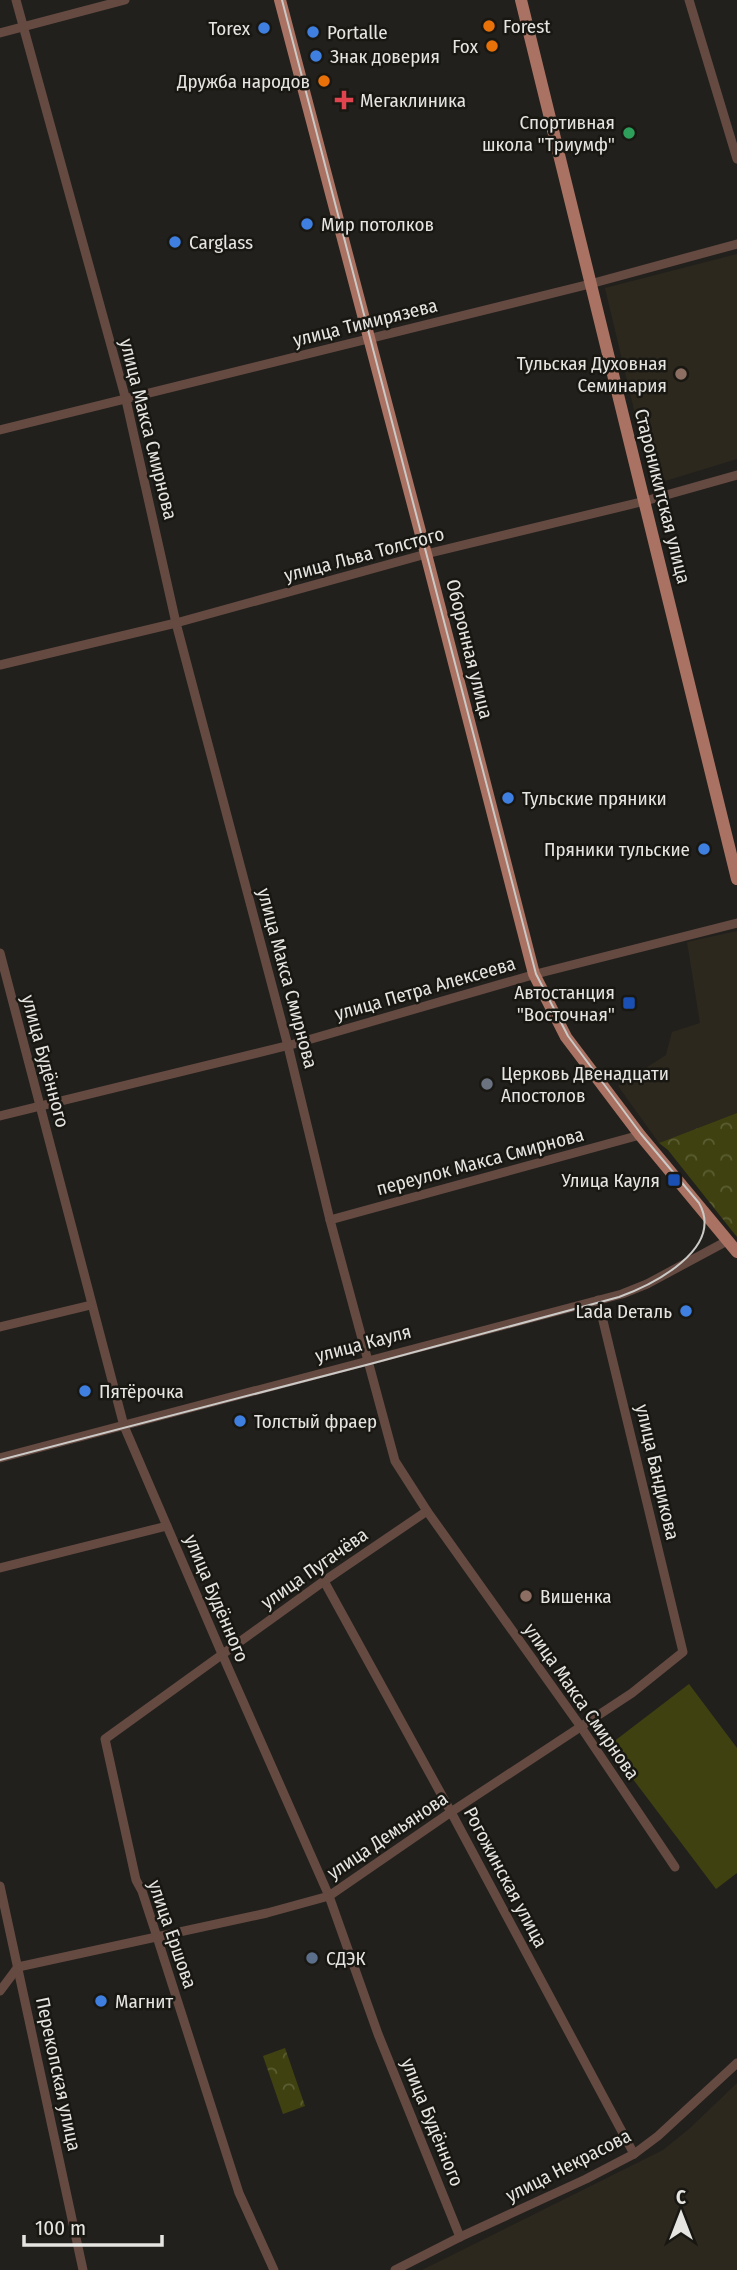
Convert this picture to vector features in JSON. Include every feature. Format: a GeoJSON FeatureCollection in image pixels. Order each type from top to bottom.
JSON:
{"type":"FeatureCollection","features":[{"type":"Feature","properties":{"kind":"main road","name":"Оборонная улица"},"geometry":{"type":"LineString","coordinates":[[280,0],[534,974],[566,1037],[639,1135],[737,1252]]}},
{"type":"Feature","properties":{"kind":"main road","name":"Староникитская улица"},"geometry":{"type":"LineString","coordinates":[[521,0],[737,879]]}},
{"type":"Feature","properties":{"kind":"street","name":"улица Макса Смирнова"},"geometry":{"type":"LineString","coordinates":[[16,0],[126,400],[176,623],[395,1461],[427,1511],[581,1727],[675,1867]]}},
{"type":"Feature","properties":{"kind":"street"},"geometry":{"type":"LineString","coordinates":[[0,33],[125,0]]}},
{"type":"Feature","properties":{"kind":"street"},"geometry":{"type":"LineString","coordinates":[[689,0],[737,159]]}},
{"type":"Feature","properties":{"kind":"street","name":"улица Тимирязева"},"geometry":{"type":"LineString","coordinates":[[0,430],[590,284],[737,244]]}},
{"type":"Feature","properties":{"kind":"street","name":"улица Льва Толстого"},"geometry":{"type":"LineString","coordinates":[[0,665],[176,623],[426,554],[645,501],[737,475]]}},
{"type":"Feature","properties":{"kind":"street","name":"улица Петра Алексеева"},"geometry":{"type":"LineString","coordinates":[[0,1116],[288,1046],[534,974],[737,923]]}},
{"type":"Feature","properties":{"kind":"street","name":"улица Будённого"},"geometry":{"type":"LineString","coordinates":[[0,953],[124,1426],[328,1896],[379,2034],[460,2236]]}},
{"type":"Feature","properties":{"kind":"street","name":"переулок Макса Смирнова"},"geometry":{"type":"LineString","coordinates":[[330,1220],[639,1135]]}},
{"type":"Feature","properties":{"kind":"street","name":"улица Кауля"},"geometry":{"type":"LineString","coordinates":[[0,1458],[598,1300],[647,1284],[727,1241]]}},
{"type":"Feature","properties":{"kind":"street","name":"улица Бандикова"},"geometry":{"type":"LineString","coordinates":[[598,1300],[683,1652]]}},
{"type":"Feature","properties":{"kind":"street"},"geometry":{"type":"LineString","coordinates":[[0,1326],[91,1305]]}},
{"type":"Feature","properties":{"kind":"street","name":"улица Пугачёва"},"geometry":{"type":"LineString","coordinates":[[222,1654],[427,1511]]}},
{"type":"Feature","properties":{"kind":"street"},"geometry":{"type":"LineString","coordinates":[[0,1568],[167,1526]]}},
{"type":"Feature","properties":{"kind":"street","name":"Рогожинская улица"},"geometry":{"type":"LineString","coordinates":[[324,1581],[634,2154]]}},
{"type":"Feature","properties":{"kind":"street","name":"улица Демьянова"},"geometry":{"type":"LineString","coordinates":[[18,1967],[328,1896],[632,1693],[683,1652]]}},
{"type":"Feature","properties":{"kind":"street","name":"улица Ершова"},"geometry":{"type":"LineString","coordinates":[[222,1654],[105,1739],[136,1880],[142,1891],[239,2193],[274,2270]]}},
{"type":"Feature","properties":{"kind":"street","name":"Перекопская улица"},"geometry":{"type":"LineString","coordinates":[[0,1886],[4,1923],[18,1967],[83,2270]]}},
{"type":"Feature","properties":{"kind":"street"},"geometry":{"type":"LineString","coordinates":[[0,1991],[18,1967]]}},
{"type":"Feature","properties":{"kind":"street","name":"улица Некрасова"},"geometry":{"type":"LineString","coordinates":[[395,2270],[460,2236],[586,2179],[634,2154],[658,2136],[737,2063]]}},
{"type":"Feature","properties":{"kind":"shaded area","name":"Тульская Духовная Семинария"},"geometry":{"type":"Polygon","coordinates":[[[737,254],[737,459],[652,485],[605,288],[737,254]]]}},
{"type":"Feature","properties":{"kind":"shaded area"},"geometry":{"type":"Polygon","coordinates":[[[737,931],[737,1113],[659,1143],[618,1086],[666,1055],[672,1032],[700,1023],[687,942],[737,931]]]}},
{"type":"Feature","properties":{"kind":"shaded area"},"geometry":{"type":"Polygon","coordinates":[[[737,2083],[737,2270],[422,2270],[663,2150],[737,2083]]]}},
{"type":"Feature","properties":{"kind":"green space"},"geometry":{"type":"Polygon","coordinates":[[[737,1113],[737,1237],[668,1150],[659,1143],[737,1113]]]}},
{"type":"Feature","properties":{"kind":"green space"},"geometry":{"type":"Polygon","coordinates":[[[689,1684],[737,1748],[737,1873],[716,1889],[608,1746],[689,1684]]]}},
{"type":"Feature","properties":{"kind":"green space"},"geometry":{"type":"Polygon","coordinates":[[[285,2048],[305,2106],[283,2114],[263,2056],[285,2048]]]}},
{"type":"Feature","properties":{"kind":"tram line"},"geometry":{"type":"LineString","coordinates":[[0,1460],[619,1297],[649,1284],[681,1263],[694,1250],[702,1235],[704,1220],[699,1203],[641,1134],[568,1036],[536,974],[282,0]]}},
{"type":"Feature","properties":{"kind":"place","name":"Forest"},"geometry":{"type":"Point","coordinates":[489,26]}},
{"type":"Feature","properties":{"kind":"place","name":"Torex"},"geometry":{"type":"Point","coordinates":[264,28]}},
{"type":"Feature","properties":{"kind":"place","name":"Portalle"},"geometry":{"type":"Point","coordinates":[313,32]}},
{"type":"Feature","properties":{"kind":"place","name":"Fox"},"geometry":{"type":"Point","coordinates":[492,46]}},
{"type":"Feature","properties":{"kind":"place","name":"Знак доверия"},"geometry":{"type":"Point","coordinates":[316,56]}},
{"type":"Feature","properties":{"kind":"place","name":"Дружба народов"},"geometry":{"type":"Point","coordinates":[324,81]}},
{"type":"Feature","properties":{"kind":"place","name":"Мегаклиника"},"geometry":{"type":"Point","coordinates":[344,100]}},
{"type":"Feature","properties":{"kind":"place","name":"Спортивная школа \"Триумф\""},"geometry":{"type":"Point","coordinates":[629,133]}},
{"type":"Feature","properties":{"kind":"place","name":"Мир потолков"},"geometry":{"type":"Point","coordinates":[307,224]}},
{"type":"Feature","properties":{"kind":"place","name":"Carglass"},"geometry":{"type":"Point","coordinates":[175,242]}},
{"type":"Feature","properties":{"kind":"place","name":"Тульская Духовная Семинария"},"geometry":{"type":"Point","coordinates":[681,374]}},
{"type":"Feature","properties":{"kind":"place","name":"Тульские пряники"},"geometry":{"type":"Point","coordinates":[508,798]}},
{"type":"Feature","properties":{"kind":"place","name":"Пряники тульские"},"geometry":{"type":"Point","coordinates":[704,849]}},
{"type":"Feature","properties":{"kind":"place","name":"Автостанция \"Восточная\""},"geometry":{"type":"Point","coordinates":[629,1003]}},
{"type":"Feature","properties":{"kind":"place","name":"Церковь Двенадцати Апостолов"},"geometry":{"type":"Point","coordinates":[487,1084]}},
{"type":"Feature","properties":{"kind":"place","name":"Улица Кауля"},"geometry":{"type":"Point","coordinates":[674,1180]}},
{"type":"Feature","properties":{"kind":"place","name":"Lada Dеталь"},"geometry":{"type":"Point","coordinates":[686,1311]}},
{"type":"Feature","properties":{"kind":"place","name":"Пятёрочка"},"geometry":{"type":"Point","coordinates":[85,1391]}},
{"type":"Feature","properties":{"kind":"place","name":"Толстый фраер"},"geometry":{"type":"Point","coordinates":[240,1421]}},
{"type":"Feature","properties":{"kind":"place","name":"Вишенка"},"geometry":{"type":"Point","coordinates":[526,1596]}},
{"type":"Feature","properties":{"kind":"place","name":"СДЭК"},"geometry":{"type":"Point","coordinates":[312,1958]}},
{"type":"Feature","properties":{"kind":"place","name":"Магнит"},"geometry":{"type":"Point","coordinates":[101,2001]}}]}
